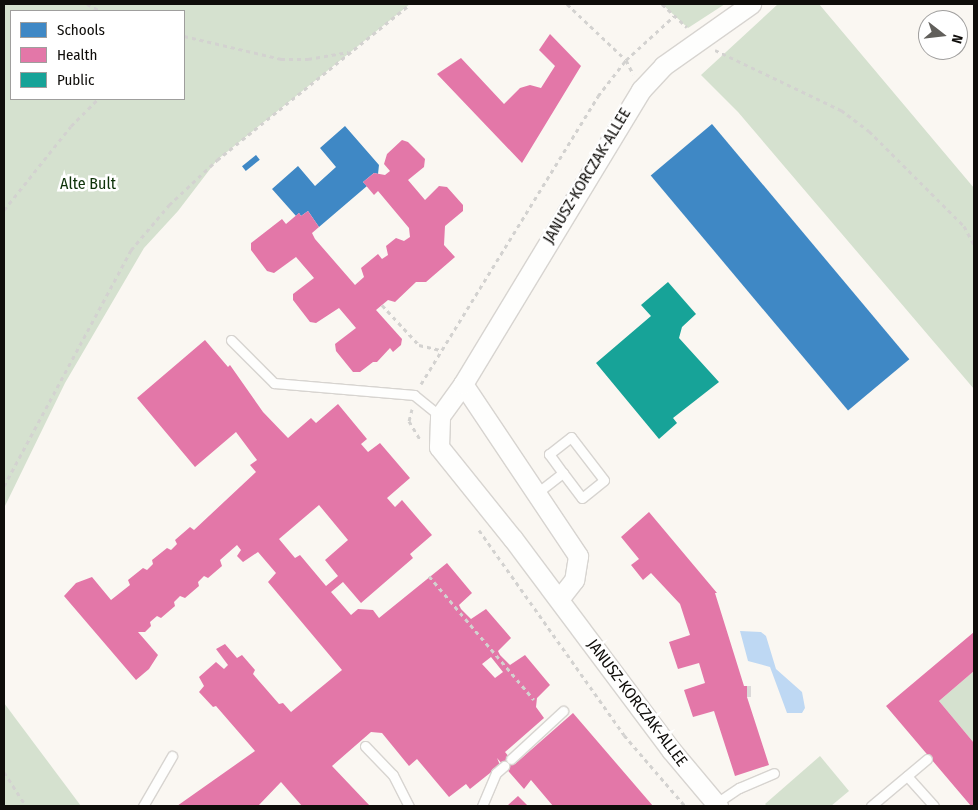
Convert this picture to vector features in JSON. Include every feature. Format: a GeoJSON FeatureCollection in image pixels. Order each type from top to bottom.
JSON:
{"type":"FeatureCollection","features":[{"type":"Feature","properties":{"kind":"street","name":"JANUSZ-KORCZAK-ALLEE"},"geometry":{"type":"LineString","coordinates":[[715,805],[670,750],[559,599],[439,447],[440,416],[464,384],[642,90],[663,66],[752,4]]}},
{"type":"Feature","properties":{"kind":"street"},"geometry":{"type":"LineString","coordinates":[[464,384],[578,556],[574,580],[559,599]]}},
{"type":"Feature","properties":{"kind":"lane"},"geometry":{"type":"LineString","coordinates":[[232,340],[274,383],[414,395],[440,416]]}},
{"type":"Feature","properties":{"kind":"lane"},"geometry":{"type":"LineString","coordinates":[[571,437],[604,480],[582,498],[563,473],[548,454],[571,437]]}},
{"type":"Feature","properties":{"kind":"lane"},"geometry":{"type":"LineString","coordinates":[[538,493],[563,473]]}},
{"type":"Feature","properties":{"kind":"lane"},"geometry":{"type":"LineString","coordinates":[[511,759],[563,711]]}},
{"type":"Feature","properties":{"kind":"lane"},"geometry":{"type":"LineString","coordinates":[[365,746],[393,775],[409,806]]}},
{"type":"Feature","properties":{"kind":"lane"},"geometry":{"type":"LineString","coordinates":[[143,806],[172,756]]}},
{"type":"Feature","properties":{"kind":"lane"},"geometry":{"type":"LineString","coordinates":[[871,806],[927,759]]}},
{"type":"Feature","properties":{"kind":"lane"},"geometry":{"type":"LineString","coordinates":[[482,806],[496,773],[504,766]]}},
{"type":"Feature","properties":{"kind":"lane"},"geometry":{"type":"LineString","coordinates":[[715,805],[739,788],[774,773]]}},
{"type":"Feature","properties":{"kind":"lane"},"geometry":{"type":"LineString","coordinates":[[907,776],[934,806]]}},
{"type":"Feature","properties":{"kind":"path"},"geometry":{"type":"LineString","coordinates":[[87,4],[99,10]]}},
{"type":"Feature","properties":{"kind":"path"},"geometry":{"type":"LineString","coordinates":[[4,486],[131,250],[169,205],[217,160],[409,4]]}},
{"type":"Feature","properties":{"kind":"path"},"geometry":{"type":"LineString","coordinates":[[567,4],[626,60],[642,90]]}},
{"type":"Feature","properties":{"kind":"path"},"geometry":{"type":"LineString","coordinates":[[662,4],[700,40],[727,58],[841,110],[869,131],[964,226],[974,245]]}},
{"type":"Feature","properties":{"kind":"path"},"geometry":{"type":"LineString","coordinates":[[425,446],[409,421],[414,395],[586,115],[626,60],[674,16]]}},
{"type":"Feature","properties":{"kind":"path"},"geometry":{"type":"LineString","coordinates":[[185,36],[281,59],[308,59],[348,52]]}},
{"type":"Feature","properties":{"kind":"path"},"geometry":{"type":"LineString","coordinates":[[4,210],[71,126],[97,100]]}},
{"type":"Feature","properties":{"kind":"path"},"geometry":{"type":"LineString","coordinates":[[382,305],[419,345],[441,350]]}},
{"type":"Feature","properties":{"kind":"path"},"geometry":{"type":"LineString","coordinates":[[474,521],[624,735],[685,806]]}},
{"type":"Feature","properties":{"kind":"path"},"geometry":{"type":"LineString","coordinates":[[429,576],[534,700]]}},
{"type":"Feature","properties":{"kind":"path"},"geometry":{"type":"LineString","coordinates":[[4,772],[26,806]]}},
{"type":"Feature","properties":{"kind":"green space","name":"Alte Bult"},"geometry":{"type":"Polygon","coordinates":[[[4,4],[410,4],[217,160],[178,211],[144,248],[65,383],[4,508],[4,4]]]}},
{"type":"Feature","properties":{"kind":"green space"},"geometry":{"type":"Polygon","coordinates":[[[662,4],[725,4],[688,28],[662,4]]]}},
{"type":"Feature","properties":{"kind":"green space"},"geometry":{"type":"Polygon","coordinates":[[[778,4],[819,4],[974,188],[974,389],[738,112],[701,75],[778,4]]]}},
{"type":"Feature","properties":{"kind":"green space"},"geometry":{"type":"Polygon","coordinates":[[[974,671],[974,743],[939,701],[974,671]]]}},
{"type":"Feature","properties":{"kind":"green space"},"geometry":{"type":"Polygon","coordinates":[[[4,703],[81,806],[4,806],[4,703]]]}},
{"type":"Feature","properties":{"kind":"green space"},"geometry":{"type":"Polygon","coordinates":[[[820,756],[849,791],[831,806],[767,806],[765,804],[820,756]]]}},
{"type":"Feature","properties":{"kind":"water"},"geometry":{"type":"Polygon","coordinates":[[[740,631],[761,632],[766,636],[776,669],[802,692],[805,708],[802,713],[787,713],[770,667],[748,661],[740,631]]]}},
{"type":"Feature","properties":{"kind":"building: Schools"},"geometry":{"type":"Polygon","coordinates":[[[712,124],[909,359],[848,411],[651,175],[712,124]]]}},
{"type":"Feature","properties":{"kind":"building: Schools"},"geometry":{"type":"Polygon","coordinates":[[[345,126],[379,165],[378,174],[374,173],[363,182],[367,186],[319,227],[308,211],[301,216],[299,213],[296,216],[272,189],[298,166],[315,186],[336,167],[320,148],[345,126]]]}},
{"type":"Feature","properties":{"kind":"building: Schools"},"geometry":{"type":"Polygon","coordinates":[[[256,155],[260,160],[246,171],[242,166],[256,155]]]}},
{"type":"Feature","properties":{"kind":"building: Health"},"geometry":{"type":"Polygon","coordinates":[[[550,34],[581,66],[522,163],[437,74],[461,58],[504,104],[520,88],[530,85],[541,88],[555,66],[539,50],[550,34]]]}},
{"type":"Feature","properties":{"kind":"building: Health"},"geometry":{"type":"Polygon","coordinates":[[[402,140],[408,142],[425,159],[424,167],[408,180],[425,200],[439,186],[447,187],[463,205],[463,211],[445,226],[444,245],[455,257],[426,282],[416,282],[395,302],[388,300],[376,310],[402,339],[401,345],[393,352],[390,348],[377,362],[373,362],[360,372],[353,372],[336,351],[335,344],[356,328],[339,308],[316,323],[310,322],[293,300],[293,294],[314,278],[296,257],[274,273],[267,271],[251,250],[251,243],[282,219],[286,224],[299,213],[301,216],[308,211],[319,227],[312,233],[315,239],[355,285],[364,277],[361,268],[378,254],[382,259],[388,255],[386,246],[396,238],[404,241],[410,237],[409,228],[378,191],[374,195],[363,182],[374,173],[385,175],[390,171],[384,164],[387,154],[402,140]]]}},
{"type":"Feature","properties":{"kind":"building: Health"},"geometry":{"type":"Polygon","coordinates":[[[205,340],[228,367],[230,365],[263,412],[288,438],[311,418],[316,423],[338,404],[367,439],[361,444],[368,452],[380,443],[410,478],[387,498],[395,507],[402,500],[432,535],[410,554],[413,558],[361,603],[343,582],[331,592],[351,615],[358,609],[373,610],[379,618],[447,563],[472,593],[459,605],[461,609],[471,619],[486,609],[511,638],[498,651],[500,655],[510,665],[525,655],[550,685],[537,698],[536,707],[544,718],[505,752],[515,764],[573,713],[653,806],[553,806],[531,780],[524,789],[497,758],[500,765],[470,789],[466,784],[449,797],[417,759],[409,766],[382,733],[371,732],[332,766],[370,806],[302,806],[281,782],[258,806],[177,806],[255,751],[216,706],[213,707],[199,692],[204,686],[199,677],[216,662],[224,669],[228,665],[216,649],[225,644],[237,658],[242,655],[255,670],[253,674],[279,704],[283,703],[291,712],[342,670],[268,582],[276,573],[258,552],[243,562],[237,556],[241,550],[237,545],[220,560],[222,566],[208,578],[204,576],[198,582],[199,586],[185,598],[180,596],[174,602],[175,606],[161,618],[157,616],[150,622],[151,626],[145,632],[138,632],[158,655],[149,669],[136,680],[64,596],[76,583],[92,577],[111,600],[130,585],[128,580],[143,568],[147,570],[153,564],[152,560],[167,548],[171,550],[177,544],[175,540],[190,527],[194,530],[256,472],[250,465],[257,460],[236,432],[195,467],[137,398],[205,340]],[[319,505],[279,539],[295,558],[300,555],[326,586],[338,576],[325,560],[348,540],[319,505]],[[491,657],[482,664],[495,678],[503,672],[491,657]]]}},
{"type":"Feature","properties":{"kind":"building: Health"},"geometry":{"type":"Polygon","coordinates":[[[649,512],[717,593],[715,593],[744,686],[747,686],[747,697],[769,765],[735,776],[714,711],[693,717],[684,690],[705,683],[699,663],[678,669],[669,642],[690,635],[680,604],[651,573],[643,580],[631,565],[639,559],[621,537],[649,512]]]}},
{"type":"Feature","properties":{"kind":"building: Health"},"geometry":{"type":"Polygon","coordinates":[[[974,632],[974,671],[939,701],[974,743],[974,806],[971,806],[886,706],[974,632]]]}},
{"type":"Feature","properties":{"kind":"building: Health"},"geometry":{"type":"Polygon","coordinates":[[[518,796],[528,806],[507,806],[518,796]]]}},
{"type":"Feature","properties":{"kind":"building: Public"},"geometry":{"type":"Polygon","coordinates":[[[668,282],[696,314],[682,327],[679,338],[719,382],[673,418],[677,423],[659,439],[596,363],[651,316],[641,305],[668,282]]]}},
{"type":"Feature","properties":{"kind":"building: Other"},"geometry":{"type":"Polygon","coordinates":[[[747,686],[751,686],[751,697],[747,697],[747,686]]]}}]}
